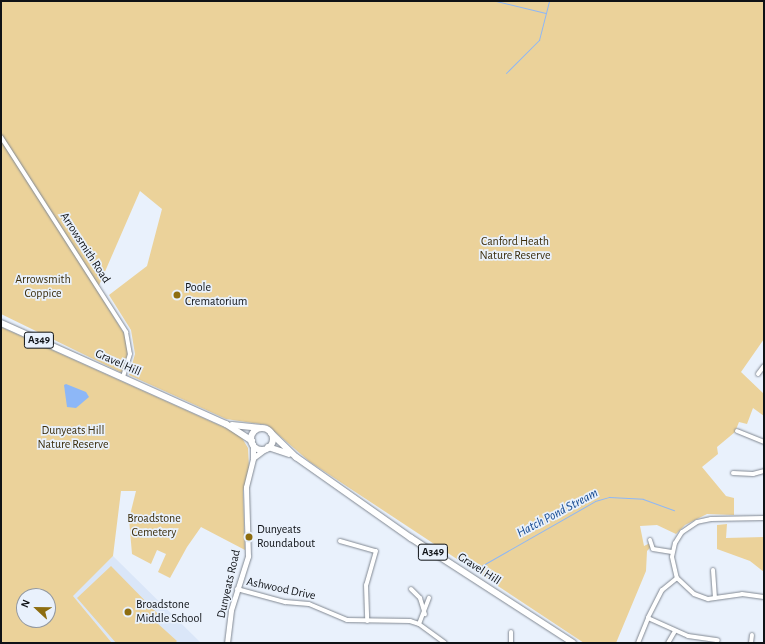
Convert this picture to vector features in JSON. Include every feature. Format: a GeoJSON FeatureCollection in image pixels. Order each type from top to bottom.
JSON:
{"type":"FeatureCollection","features":[{"type":"Feature","properties":{"kind":"main road","name":"Gravel Hill"},"geometry":{"type":"LineString","coordinates":[[1,322],[226,424],[252,443]]}},
{"type":"Feature","properties":{"kind":"main road","name":"Gravel Hill"},"geometry":{"type":"LineString","coordinates":[[226,424],[259,428]]}},
{"type":"Feature","properties":{"kind":"main road"},"geometry":{"type":"LineString","coordinates":[[259,428],[266,428],[271,433],[272,442],[267,448],[259,449],[252,443],[252,435],[259,428]]}},
{"type":"Feature","properties":{"kind":"main road","name":"Gravel Hill"},"geometry":{"type":"LineString","coordinates":[[271,433],[296,457],[411,538],[573,643]]}},
{"type":"Feature","properties":{"kind":"main road","name":"Gravel Hill"},"geometry":{"type":"LineString","coordinates":[[267,448],[296,457]]}},
{"type":"Feature","properties":{"kind":"street","name":"Arrowsmith Road"},"geometry":{"type":"LineString","coordinates":[[1,137],[126,332],[130,354],[123,377]]}},
{"type":"Feature","properties":{"kind":"street"},"geometry":{"type":"LineString","coordinates":[[758,374],[763,368]]}},
{"type":"Feature","properties":{"kind":"street"},"geometry":{"type":"LineString","coordinates":[[743,426],[739,432],[764,442]]}},
{"type":"Feature","properties":{"kind":"street","name":"Dunyeats Road"},"geometry":{"type":"LineString","coordinates":[[227,643],[237,589],[248,556],[246,488],[253,458],[252,443]]}},
{"type":"Feature","properties":{"kind":"street"},"geometry":{"type":"LineString","coordinates":[[253,458],[267,448]]}},
{"type":"Feature","properties":{"kind":"street"},"geometry":{"type":"LineString","coordinates":[[733,473],[753,474],[764,471]]}},
{"type":"Feature","properties":{"kind":"street"},"geometry":{"type":"LineString","coordinates":[[764,518],[711,519],[697,522],[682,532],[672,552],[672,564],[677,578],[694,594],[715,598],[742,594],[764,597]]}},
{"type":"Feature","properties":{"kind":"street"},"geometry":{"type":"LineString","coordinates":[[650,540],[653,549],[672,552]]}},
{"type":"Feature","properties":{"kind":"street"},"geometry":{"type":"LineString","coordinates":[[340,542],[376,551],[366,585],[367,621]]}},
{"type":"Feature","properties":{"kind":"street"},"geometry":{"type":"LineString","coordinates":[[713,570],[715,598]]}},
{"type":"Feature","properties":{"kind":"street"},"geometry":{"type":"LineString","coordinates":[[638,643],[648,618],[662,590],[677,578]]}},
{"type":"Feature","properties":{"kind":"street"},"geometry":{"type":"LineString","coordinates":[[411,588],[420,598],[425,614]]}},
{"type":"Feature","properties":{"kind":"street","name":"Ashwood Drive"},"geometry":{"type":"LineString","coordinates":[[237,589],[285,602],[309,604],[347,620],[410,621],[419,624],[445,643]]}},
{"type":"Feature","properties":{"kind":"street"},"geometry":{"type":"LineString","coordinates":[[419,624],[425,614],[429,598]]}},
{"type":"Feature","properties":{"kind":"street"},"geometry":{"type":"LineString","coordinates":[[648,618],[688,636],[718,640]]}},
{"type":"Feature","properties":{"kind":"street"},"geometry":{"type":"LineString","coordinates":[[668,643],[675,631]]}},
{"type":"Feature","properties":{"kind":"street"},"geometry":{"type":"LineString","coordinates":[[511,632],[511,643]]}},
{"type":"Feature","properties":{"kind":"street"},"geometry":{"type":"LineString","coordinates":[[751,643],[752,635]]}},
{"type":"Feature","properties":{"kind":"shaded area","name":"Broadstone Middle School"},"geometry":{"type":"Polygon","coordinates":[[[113,556],[201,643],[112,643],[72,595],[113,556]]]}},
{"type":"Feature","properties":{"kind":"green space","name":"Canford Heath Nature Reserve"},"geometry":{"type":"Polygon","coordinates":[[[1,1],[764,1],[764,339],[741,372],[764,394],[764,416],[753,408],[747,424],[739,422],[735,432],[717,447],[718,454],[702,467],[726,496],[734,498],[734,515],[707,514],[685,525],[676,534],[657,525],[640,526],[644,546],[650,543],[651,547],[647,551],[646,571],[616,643],[584,643],[310,462],[267,425],[226,419],[129,375],[135,354],[131,330],[109,295],[147,266],[162,209],[140,191],[97,290],[125,335],[128,353],[122,373],[1,314],[1,1]]]}},
{"type":"Feature","properties":{"kind":"green space","name":"Dunyeats Hill Nature Reserve"},"geometry":{"type":"Polygon","coordinates":[[[1,327],[230,430],[242,438],[248,448],[249,468],[243,491],[245,550],[201,527],[187,547],[170,578],[158,572],[166,554],[157,550],[151,564],[132,554],[129,519],[136,491],[121,491],[113,556],[73,596],[112,643],[1,643],[1,327]]]}},
{"type":"Feature","properties":{"kind":"green space"},"geometry":{"type":"Polygon","coordinates":[[[727,524],[726,538],[764,537],[764,572],[750,561],[717,549],[717,525],[727,524]]]}},
{"type":"Feature","properties":{"kind":"green space","name":"Broadstone Middle School"},"geometry":{"type":"Polygon","coordinates":[[[111,566],[161,617],[156,622],[177,641],[175,643],[116,643],[77,598],[111,566]]]}},
{"type":"Feature","properties":{"kind":"water"},"geometry":{"type":"Polygon","coordinates":[[[66,384],[86,392],[89,397],[76,408],[67,407],[64,385],[66,384]]]}},
{"type":"Feature","properties":{"kind":"waterway"},"geometry":{"type":"LineString","coordinates":[[496,1],[546,13]]}},
{"type":"Feature","properties":{"kind":"waterway"},"geometry":{"type":"LineString","coordinates":[[506,73],[539,40],[549,1]]}},
{"type":"Feature","properties":{"kind":"waterway","name":"Hatch Pond Stream"},"geometry":{"type":"LineString","coordinates":[[457,559],[476,569],[595,501],[609,497],[643,499],[674,510]]}},
{"type":"Feature","properties":{"kind":"place","name":"Poole Crematorium"},"geometry":{"type":"Point","coordinates":[177,295]}},
{"type":"Feature","properties":{"kind":"place","name":"Dunyeats Roundabout"},"geometry":{"type":"Point","coordinates":[249,537]}},
{"type":"Feature","properties":{"kind":"place","name":"Broadstone Middle School"},"geometry":{"type":"Point","coordinates":[128,612]}},
{"type":"Feature","properties":{"kind":"park label","name":"Arrowsmith Coppice"},"geometry":{"type":"Point","coordinates":[43,287]}},
{"type":"Feature","properties":{"kind":"park label","name":"Broadstone Cemetery"},"geometry":{"type":"Point","coordinates":[154,526]}}]}
